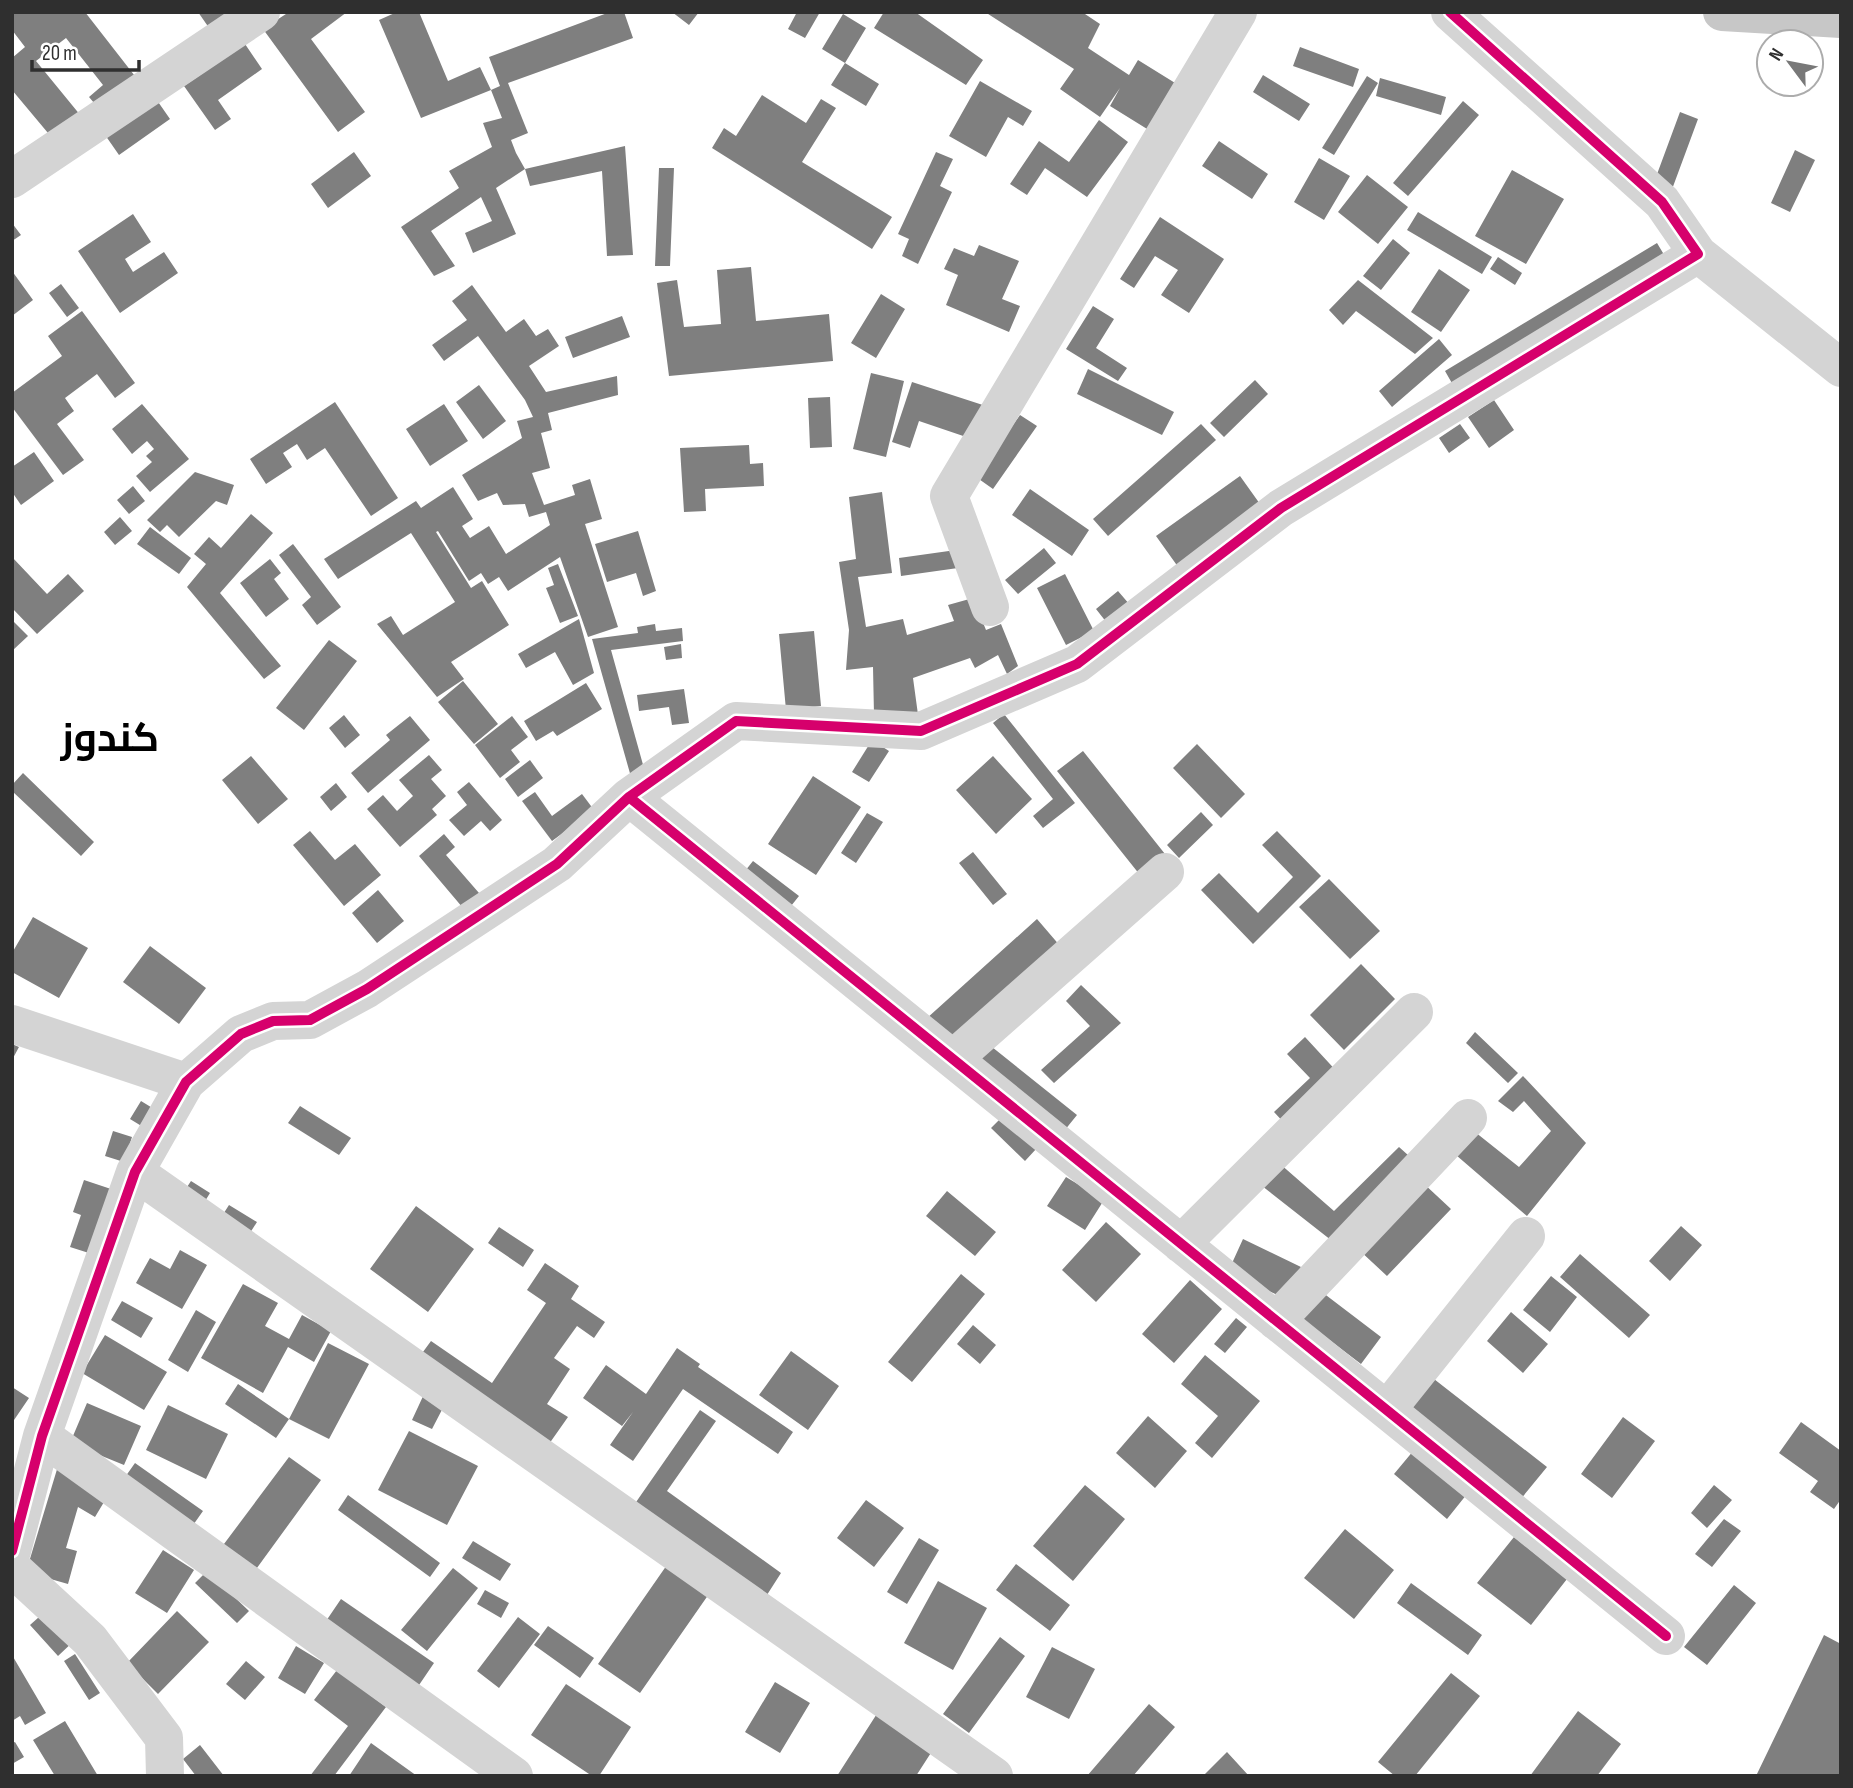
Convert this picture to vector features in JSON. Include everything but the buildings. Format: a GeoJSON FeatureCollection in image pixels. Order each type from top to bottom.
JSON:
{"type":"FeatureCollection","features":[{"type":"Feature","properties":{"kind":"main road"},"geometry":{"type":"LineString","coordinates":[[1722,12],[1841,19]]}},
{"type":"Feature","properties":{"kind":"street"},"geometry":{"type":"LineString","coordinates":[[12,179],[261,12]]}},
{"type":"Feature","properties":{"kind":"street"},"geometry":{"type":"LineString","coordinates":[[990,607],[949,496],[1238,12]]}},
{"type":"Feature","properties":{"kind":"street"},"geometry":{"type":"LineString","coordinates":[[1450,12],[1662,202],[1698,254],[1841,368]]}},
{"type":"Feature","properties":{"kind":"street"},"geometry":{"type":"LineString","coordinates":[[12,1551],[42,1436],[135,1172],[186,1082],[241,1034],[274,1021],[310,1020],[368,989],[557,864],[629,797],[736,721],[921,732],[1077,664],[1281,508],[1698,254]]}},
{"type":"Feature","properties":{"kind":"street"},"geometry":{"type":"LineString","coordinates":[[629,797],[1665,1636]]}},
{"type":"Feature","properties":{"kind":"street"},"geometry":{"type":"LineString","coordinates":[[953,1059],[1165,872]]}},
{"type":"Feature","properties":{"kind":"street"},"geometry":{"type":"LineString","coordinates":[[1181,1244],[1414,1012]]}},
{"type":"Feature","properties":{"kind":"street"},"geometry":{"type":"LineString","coordinates":[[12,1024],[186,1082]]}},
{"type":"Feature","properties":{"kind":"street"},"geometry":{"type":"LineString","coordinates":[[1276,1321],[1468,1118]]}},
{"type":"Feature","properties":{"kind":"street"},"geometry":{"type":"LineString","coordinates":[[135,1172],[994,1776]]}},
{"type":"Feature","properties":{"kind":"street"},"geometry":{"type":"LineString","coordinates":[[1387,1410],[1526,1236]]}},
{"type":"Feature","properties":{"kind":"street"},"geometry":{"type":"LineString","coordinates":[[42,1436],[514,1776]]}},
{"type":"Feature","properties":{"kind":"street"},"geometry":{"type":"LineString","coordinates":[[12,1568],[90,1640],[164,1738],[165,1776]]}},
{"type":"Feature","properties":{"kind":"cycle path"},"geometry":{"type":"LineString","coordinates":[[12,1551],[42,1436],[135,1172],[186,1082],[241,1034],[273,1021],[310,1020],[367,989],[557,864],[629,797],[736,721],[921,731],[1077,664],[1281,508],[1698,254],[1662,202],[1450,12]]}},
{"type":"Feature","properties":{"kind":"cycle path"},"geometry":{"type":"LineString","coordinates":[[629,797],[1666,1636]]}},
{"type":"Feature","properties":{"kind":"district","name":"کندوز"},"geometry":{"type":"Point","coordinates":[110,739]}}]}
